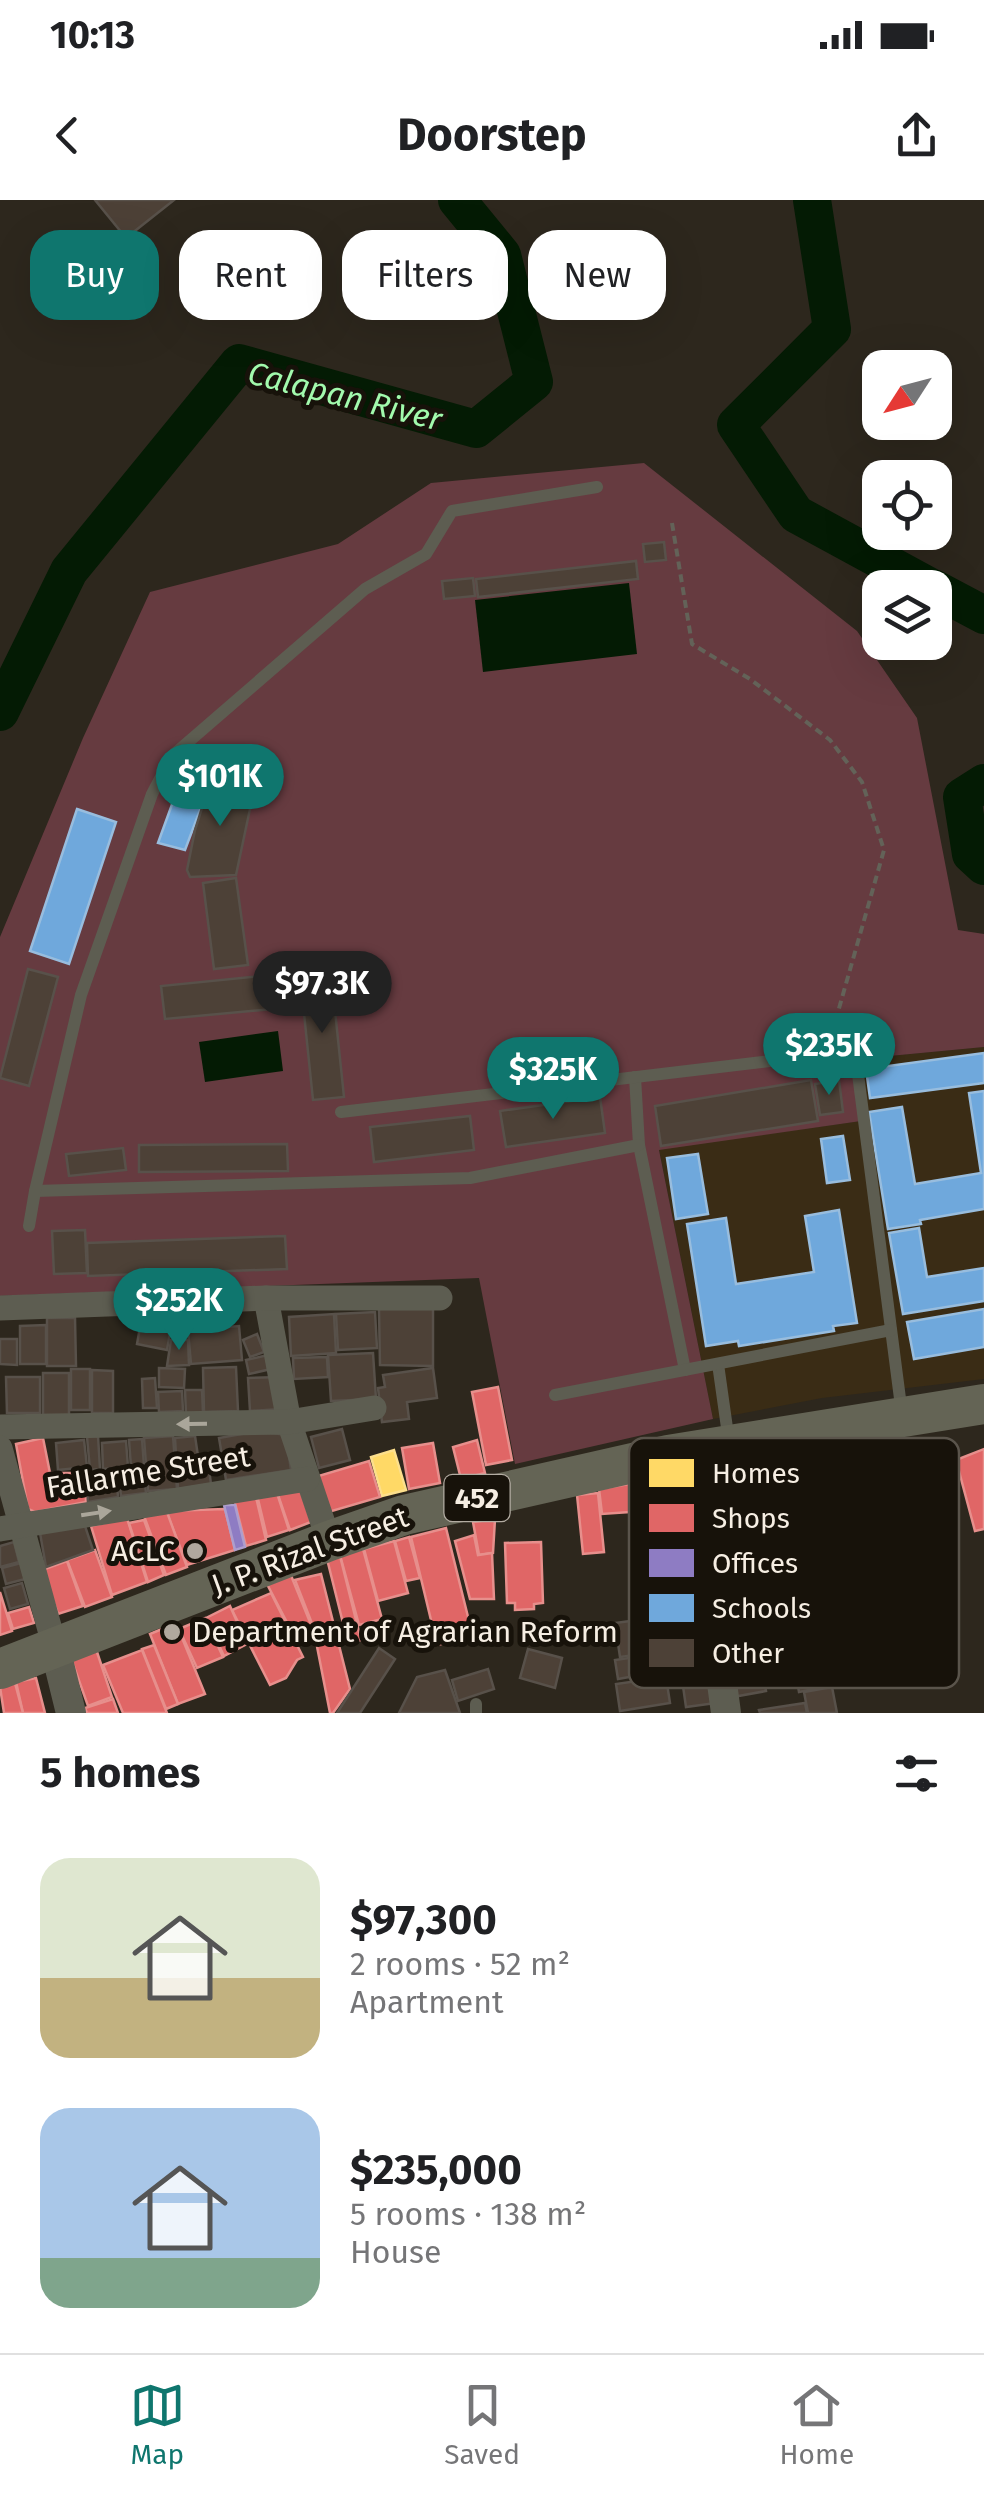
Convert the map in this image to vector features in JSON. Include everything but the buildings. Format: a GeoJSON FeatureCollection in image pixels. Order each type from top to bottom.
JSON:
{"type":"FeatureCollection","features":[{"type":"Feature","properties":{"kind":"highway","name":"J. P. Rizal Street"},"geometry":{"type":"LineString","coordinates":[[770,1438],[984,1404]]}},
{"type":"Feature","properties":{"kind":"highway","name":"J. P. Rizal Street"},"geometry":{"type":"LineString","coordinates":[[0,1669],[404,1515],[629,1466]]}},
{"type":"Feature","properties":{"kind":"street"},"geometry":{"type":"LineString","coordinates":[[266,1298],[289,1422],[328,1541]]}},
{"type":"Feature","properties":{"kind":"street"},"geometry":{"type":"LineString","coordinates":[[0,1308],[266,1298],[440,1298]]}},
{"type":"Feature","properties":{"kind":"street"},"geometry":{"type":"LineString","coordinates":[[0,1427],[289,1422],[374,1408]]}},
{"type":"Feature","properties":{"kind":"street"},"geometry":{"type":"LineString","coordinates":[[0,1448],[11,1527],[55,1648],[71,1713]]}},
{"type":"Feature","properties":{"kind":"street","name":"Fallarme Street"},"geometry":{"type":"LineString","coordinates":[[11,1527],[307,1479]]}},
{"type":"Feature","properties":{"kind":"street"},"geometry":{"type":"LineString","coordinates":[[724,1688],[726,1713]]}},
{"type":"Feature","properties":{"kind":"lane"},"geometry":{"type":"LineString","coordinates":[[29,1226],[82,995],[152,794],[172,756],[366,590],[426,554],[452,511],[597,487]]}},
{"type":"Feature","properties":{"kind":"lane"},"geometry":{"type":"LineString","coordinates":[[341,1112],[855,1051],[902,1416]]}},
{"type":"Feature","properties":{"kind":"lane"},"geometry":{"type":"LineString","coordinates":[[634,1077],[639,1145],[686,1370]]}},
{"type":"Feature","properties":{"kind":"lane"},"geometry":{"type":"LineString","coordinates":[[35,1192],[470,1178],[639,1145]]}},
{"type":"Feature","properties":{"kind":"lane"},"geometry":{"type":"LineString","coordinates":[[555,1395],[891,1330]]}},
{"type":"Feature","properties":{"kind":"lane"},"geometry":{"type":"LineString","coordinates":[[711,1438],[718,1364]]}},
{"type":"Feature","properties":{"kind":"path"},"geometry":{"type":"LineString","coordinates":[[672,523],[692,644],[750,680],[830,740],[862,782],[884,850],[826,1054]]}},
{"type":"Feature","properties":{"kind":"shaded area"},"geometry":{"type":"Polygon","coordinates":[[[644,463],[857,631],[862,638],[862,660],[877,660],[917,718],[958,930],[984,934],[984,1047],[858,1059],[868,1120],[659,1150],[713,1419],[515,1464],[479,1278],[0,1296],[0,937],[83,738],[150,592],[338,544],[431,483],[644,463]]]}},
{"type":"Feature","properties":{"kind":"shaded area"},"geometry":{"type":"Polygon","coordinates":[[[629,583],[637,654],[483,672],[475,600],[629,583]]]}},
{"type":"Feature","properties":{"kind":"shaded area"},"geometry":{"type":"Polygon","coordinates":[[[278,1031],[283,1071],[205,1082],[199,1042],[278,1031]]]}},
{"type":"Feature","properties":{"kind":"shaded area"},"geometry":{"type":"Polygon","coordinates":[[[984,1047],[984,1379],[822,1398],[713,1419],[659,1149],[868,1120],[858,1059],[984,1047]]]}},
{"type":"Feature","properties":{"kind":"waterway","name":"Calapan River"},"geometry":{"type":"LineString","coordinates":[[0,712],[69,571],[239,363],[476,429],[534,382],[502,255],[457,200]]}},
{"type":"Feature","properties":{"kind":"waterway","name":"Calapan River"},"geometry":{"type":"LineString","coordinates":[[812,200],[832,329],[736,425],[796,514],[899,570]]}},
{"type":"Feature","properties":{"kind":"waterway","name":"Calapan River"},"geometry":{"type":"LineString","coordinates":[[952,598],[984,615]]}},
{"type":"Feature","properties":{"kind":"waterway","name":"Calapan River"},"geometry":{"type":"LineString","coordinates":[[984,783],[962,797],[971,854],[984,866]]}},
{"type":"Feature","properties":{"kind":"place","name":"ACLC"},"geometry":{"type":"Point","coordinates":[195,1551]}},
{"type":"Feature","properties":{"kind":"place","name":"Department of Agrarian Reform"},"geometry":{"type":"Point","coordinates":[172,1632]}}]}
